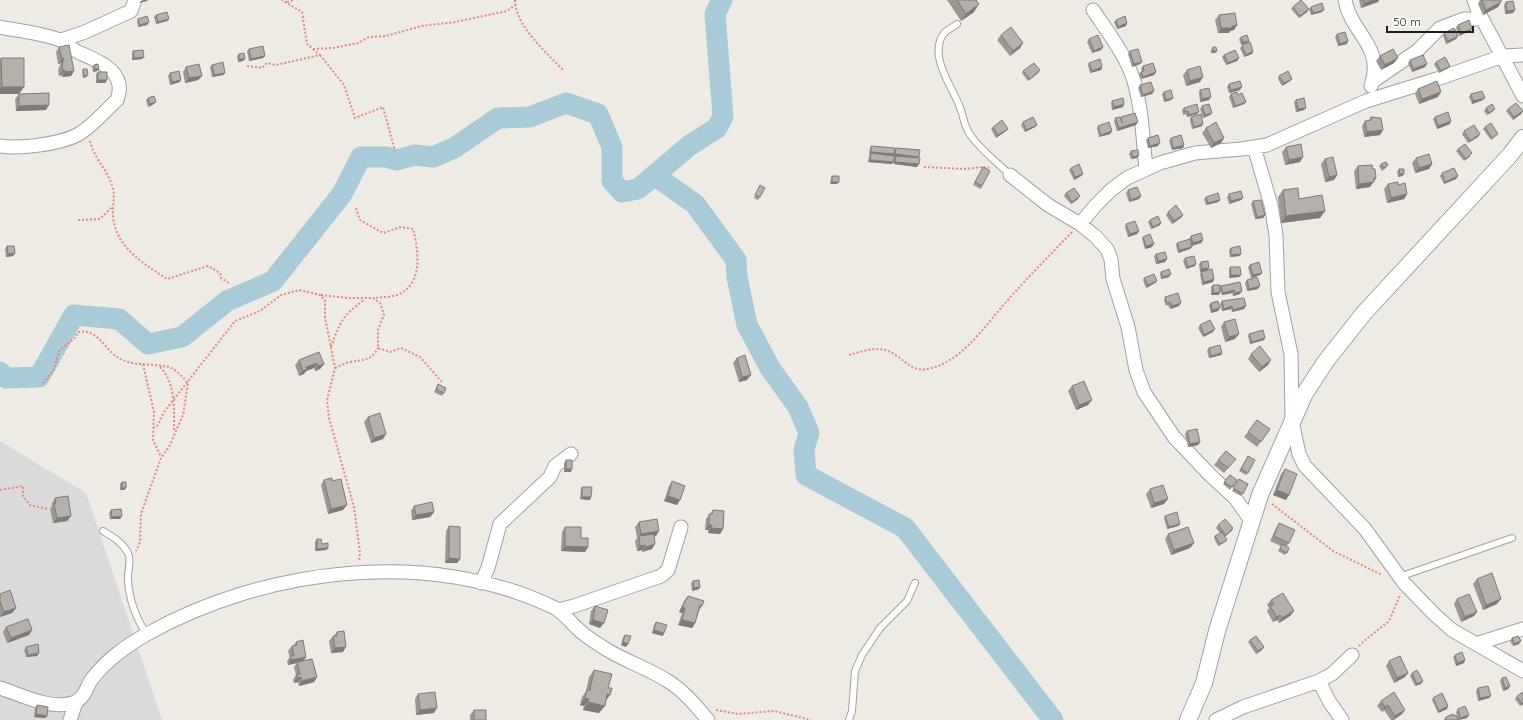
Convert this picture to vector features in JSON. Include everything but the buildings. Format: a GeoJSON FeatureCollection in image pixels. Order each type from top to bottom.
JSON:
{"type":"FeatureCollection","features":[{"type":"Feature","properties":{"kind":"street"},"geometry":{"type":"LineString","coordinates":[[61,40],[84,32],[130,11],[135,0]]}},
{"type":"Feature","properties":{"kind":"street"},"geometry":{"type":"LineString","coordinates":[[1345,0],[1356,27],[1368,42],[1374,58],[1372,82],[1366,101]]}},
{"type":"Feature","properties":{"kind":"street"},"geometry":{"type":"LineString","coordinates":[[1474,0],[1482,19],[1523,96]]}},
{"type":"Feature","properties":{"kind":"street"},"geometry":{"type":"LineString","coordinates":[[1093,10],[1115,43],[1133,80],[1142,121],[1146,169]]}},
{"type":"Feature","properties":{"kind":"street"},"geometry":{"type":"LineString","coordinates":[[1372,82],[1417,51],[1440,28],[1464,19],[1482,19]]}},
{"type":"Feature","properties":{"kind":"street"},"geometry":{"type":"LineString","coordinates":[[0,27],[61,40],[76,51],[106,64],[119,84],[120,93],[117,100],[81,133],[66,139],[33,146],[0,146]]}},
{"type":"Feature","properties":{"kind":"street"},"geometry":{"type":"LineString","coordinates":[[1080,224],[1096,204],[1110,190],[1127,178],[1160,163],[1195,153],[1254,148],[1288,136],[1366,101],[1437,79],[1503,56],[1523,55]]}},
{"type":"Feature","properties":{"kind":"street"},"geometry":{"type":"LineString","coordinates":[[1188,720],[1204,682],[1218,631],[1260,495],[1305,393],[1313,380],[1364,313],[1510,155],[1523,138]]}},
{"type":"Feature","properties":{"kind":"street"},"geometry":{"type":"LineString","coordinates":[[1254,148],[1271,205],[1276,235],[1278,292],[1291,354],[1292,421],[1299,454],[1305,466],[1365,529],[1402,580],[1452,630],[1523,671]]}},
{"type":"Feature","properties":{"kind":"street"},"geometry":{"type":"LineString","coordinates":[[1010,175],[1048,205],[1080,224],[1096,236],[1107,249],[1128,327],[1136,370],[1144,392],[1174,438],[1235,498],[1252,522]]}},
{"type":"Feature","properties":{"kind":"street"},"geometry":{"type":"LineString","coordinates":[[481,583],[488,568],[500,524],[550,477],[555,466],[570,454]]}},
{"type":"Feature","properties":{"kind":"street"},"geometry":{"type":"LineString","coordinates":[[558,610],[580,604],[660,576],[668,570],[681,527]]}},
{"type":"Feature","properties":{"kind":"street"},"geometry":{"type":"LineString","coordinates":[[0,688],[45,703],[61,706],[76,702],[85,694],[90,681],[101,667],[121,650],[147,635],[209,604],[239,595],[310,579],[406,571],[443,575],[481,583],[512,592],[558,610],[580,631],[602,647],[672,684],[699,709],[708,720]]}},
{"type":"Feature","properties":{"kind":"street"},"geometry":{"type":"LineString","coordinates":[[1476,644],[1523,629]]}},
{"type":"Feature","properties":{"kind":"street"},"geometry":{"type":"LineString","coordinates":[[1216,720],[1243,707],[1319,681],[1332,674],[1352,655]]}},
{"type":"Feature","properties":{"kind":"street"},"geometry":{"type":"LineString","coordinates":[[1319,681],[1329,701],[1342,720]]}},
{"type":"Feature","properties":{"kind":"street"},"geometry":{"type":"LineString","coordinates":[[70,720],[76,702]]}},
{"type":"Feature","properties":{"kind":"lane"},"geometry":{"type":"LineString","coordinates":[[957,24],[944,33],[939,47],[940,62],[960,107],[964,125],[973,138],[1010,175]]}},
{"type":"Feature","properties":{"kind":"lane"},"geometry":{"type":"LineString","coordinates":[[103,531],[121,542],[129,554],[128,579],[132,603],[136,618],[147,635]]}},
{"type":"Feature","properties":{"kind":"lane"},"geometry":{"type":"LineString","coordinates":[[1402,580],[1512,538]]}},
{"type":"Feature","properties":{"kind":"lane"},"geometry":{"type":"LineString","coordinates":[[848,720],[852,711],[855,671],[862,655],[880,628],[907,601],[915,583]]}},
{"type":"Feature","properties":{"kind":"path"},"geometry":{"type":"LineString","coordinates":[[282,0],[302,12],[307,44],[320,55],[344,85],[356,118],[383,107],[395,151]]}},
{"type":"Feature","properties":{"kind":"path"},"geometry":{"type":"LineString","coordinates":[[286,2],[294,0]]}},
{"type":"Feature","properties":{"kind":"path"},"geometry":{"type":"LineString","coordinates":[[515,0],[515,5],[524,25],[537,44],[564,71]]}},
{"type":"Feature","properties":{"kind":"path"},"geometry":{"type":"LineString","coordinates":[[313,49],[333,48],[358,43],[369,37],[386,36],[422,26],[455,22],[506,11],[515,5]]}},
{"type":"Feature","properties":{"kind":"path"},"geometry":{"type":"LineString","coordinates":[[247,66],[262,68],[267,63],[276,65],[320,55]]}},
{"type":"Feature","properties":{"kind":"path"},"geometry":{"type":"LineString","coordinates":[[92,124],[90,134],[91,143],[112,186],[114,197],[113,217],[122,242],[129,253],[167,278],[208,266],[220,273],[221,278],[228,283]]}},
{"type":"Feature","properties":{"kind":"path"},"geometry":{"type":"LineString","coordinates":[[924,167],[965,169],[982,167],[990,168]]}},
{"type":"Feature","properties":{"kind":"path"},"geometry":{"type":"LineString","coordinates":[[78,220],[100,218],[113,206]]}},
{"type":"Feature","properties":{"kind":"path"},"geometry":{"type":"LineString","coordinates":[[153,428],[158,424],[164,412],[235,321],[260,311],[281,295],[299,290],[365,299],[395,295],[407,290],[416,277],[417,244],[414,230],[401,227],[383,233],[360,220],[356,208]]}},
{"type":"Feature","properties":{"kind":"path"},"geometry":{"type":"LineString","coordinates":[[849,355],[872,349],[884,350],[895,354],[914,369],[920,370],[929,369],[943,363],[977,338],[1006,302],[1080,224]]}},
{"type":"Feature","properties":{"kind":"path"},"geometry":{"type":"LineString","coordinates":[[320,294],[325,300],[325,317],[335,368],[327,400],[329,418],[354,507],[360,554],[356,574]]}},
{"type":"Feature","properties":{"kind":"path"},"geometry":{"type":"LineString","coordinates":[[335,368],[349,362],[365,360],[373,356],[378,348],[378,330],[384,315],[380,303],[374,298]]}},
{"type":"Feature","properties":{"kind":"path"},"geometry":{"type":"LineString","coordinates":[[331,348],[338,326],[347,313],[365,299]]}},
{"type":"Feature","properties":{"kind":"path"},"geometry":{"type":"LineString","coordinates":[[43,383],[54,370],[58,351],[75,338],[78,332],[85,331],[94,335],[117,357],[126,361],[170,368],[188,382]]}},
{"type":"Feature","properties":{"kind":"path"},"geometry":{"type":"LineString","coordinates":[[378,348],[390,352],[401,348],[420,357],[442,382]]}},
{"type":"Feature","properties":{"kind":"path"},"geometry":{"type":"LineString","coordinates":[[143,364],[154,412],[153,440],[161,458]]}},
{"type":"Feature","properties":{"kind":"path"},"geometry":{"type":"LineString","coordinates":[[160,366],[167,374],[174,400],[174,433]]}},
{"type":"Feature","properties":{"kind":"path"},"geometry":{"type":"LineString","coordinates":[[129,565],[140,542],[141,514],[161,458],[169,448],[174,433],[183,415],[188,382]]}},
{"type":"Feature","properties":{"kind":"path"},"geometry":{"type":"LineString","coordinates":[[0,490],[23,486],[23,496],[30,505],[47,510]]}},
{"type":"Feature","properties":{"kind":"path"},"geometry":{"type":"LineString","coordinates":[[1260,495],[1333,551],[1384,575]]}},
{"type":"Feature","properties":{"kind":"path"},"geometry":{"type":"LineString","coordinates":[[1352,655],[1364,641],[1389,621],[1397,607],[1402,580]]}},
{"type":"Feature","properties":{"kind":"path"},"geometry":{"type":"LineString","coordinates":[[699,709],[738,714],[774,711],[810,720]]}},
{"type":"Feature","properties":{"kind":"shaded area"},"geometry":{"type":"Polygon","coordinates":[[[0,441],[86,493],[162,720],[0,720],[0,441]]]}},
{"type":"Feature","properties":{"kind":"waterway"},"geometry":{"type":"LineString","coordinates":[[0,372],[6,378],[39,377],[74,315],[119,319],[148,344],[182,337],[227,301],[273,281],[342,194],[361,157],[386,157],[397,160],[414,155],[433,157],[454,148],[498,118],[530,117],[566,103],[598,114],[612,147],[612,181],[622,192],[638,189],[690,145],[717,128],[723,116],[715,14],[722,0]]}},
{"type":"Feature","properties":{"kind":"waterway"},"geometry":{"type":"LineString","coordinates":[[654,175],[695,204],[736,260],[737,277],[747,325],[770,368],[798,407],[809,433],[804,450],[806,475],[905,528],[1053,720]]}}]}
